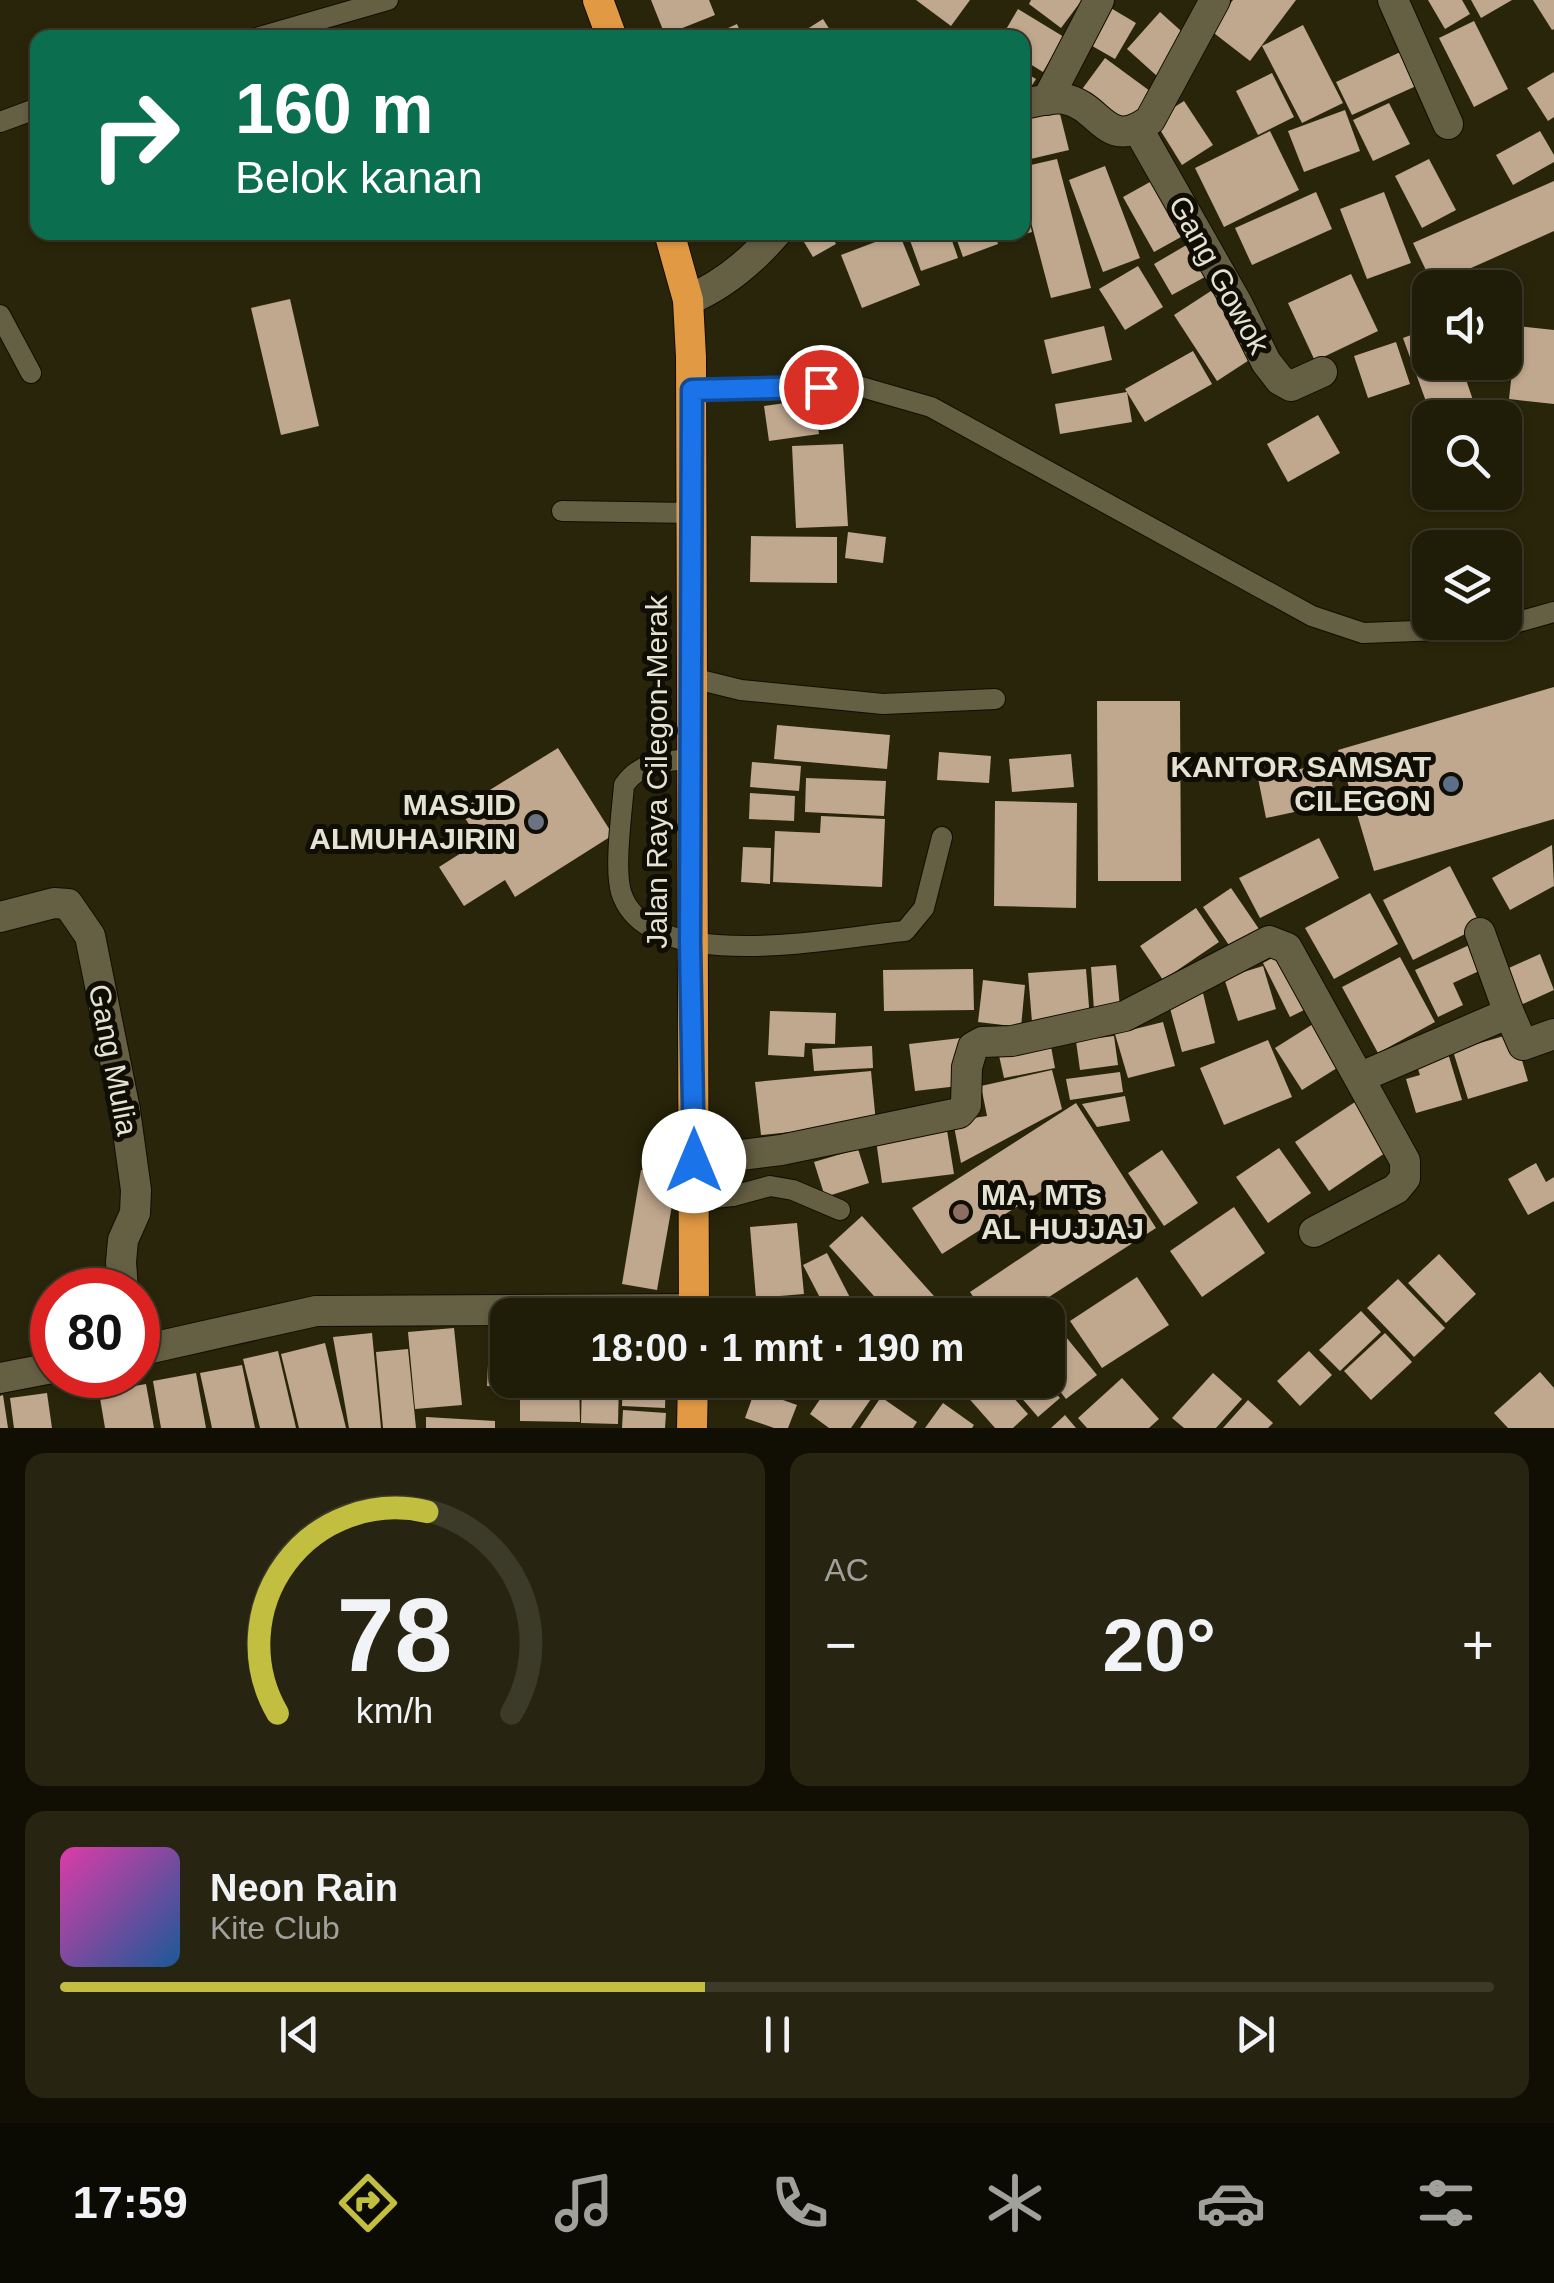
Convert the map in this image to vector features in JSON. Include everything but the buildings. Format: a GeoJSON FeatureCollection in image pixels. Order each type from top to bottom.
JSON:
{"type":"FeatureCollection","features":[{"type":"Feature","properties":{"kind":"highway"},"geometry":{"type":"LineString","coordinates":[[598,0],[609,30]]}},
{"type":"Feature","properties":{"kind":"highway","name":"Jalan Raya Cilegon-Merak"},"geometry":{"type":"LineString","coordinates":[[672,240],[688,300],[692,390],[690,942],[694,1298]]}},
{"type":"Feature","properties":{"kind":"highway"},"geometry":{"type":"LineString","coordinates":[[692,1428],[693,1398]]}},
{"type":"Feature","properties":{"kind":"street"},"geometry":{"type":"LineString","coordinates":[[1035,102],[1099,0]]}},
{"type":"Feature","properties":{"kind":"street"},"geometry":{"type":"LineString","coordinates":[[1035,102],[1063,99],[1085,108],[1105,128],[1123,132],[1138,129],[1150,120],[1216,0]]}},
{"type":"Feature","properties":{"kind":"street"},"geometry":{"type":"LineString","coordinates":[[1392,0],[1448,124]]}},
{"type":"Feature","properties":{"kind":"street","name":"Gang Gowok"},"geometry":{"type":"LineString","coordinates":[[1138,129],[1266,362],[1290,386],[1322,372]]}},
{"type":"Feature","properties":{"kind":"street"},"geometry":{"type":"LineString","coordinates":[[688,300],[711,290],[742,268],[769,240]]}},
{"type":"Feature","properties":{"kind":"street","name":"Gang Mulia"},"geometry":{"type":"LineString","coordinates":[[0,917],[54,903],[68,904],[90,936],[125,1110],[136,1190],[135,1212],[123,1240],[121,1268]]}},
{"type":"Feature","properties":{"kind":"street"},"geometry":{"type":"LineString","coordinates":[[1480,933],[1523,1045],[1554,1034]]}},
{"type":"Feature","properties":{"kind":"street"},"geometry":{"type":"LineString","coordinates":[[694,1161],[781,1150],[959,1114],[966,1105],[973,1047],[982,1042],[1012,1041],[1124,1016],[1269,941],[1287,948],[1406,1161],[1405,1178],[1396,1189],[1314,1232]]}},
{"type":"Feature","properties":{"kind":"street"},"geometry":{"type":"LineString","coordinates":[[1361,1078],[1509,1013]]}},
{"type":"Feature","properties":{"kind":"street"},"geometry":{"type":"LineString","coordinates":[[160,1346],[316,1311],[490,1311]]}},
{"type":"Feature","properties":{"kind":"street"},"geometry":{"type":"LineString","coordinates":[[1,1374],[30,1371]]}},
{"type":"Feature","properties":{"kind":"lane"},"geometry":{"type":"LineString","coordinates":[[284,30],[388,0]]}},
{"type":"Feature","properties":{"kind":"lane"},"geometry":{"type":"LineString","coordinates":[[0,122],[30,111]]}},
{"type":"Feature","properties":{"kind":"lane"},"geometry":{"type":"LineString","coordinates":[[0,315],[31,372]]}},
{"type":"Feature","properties":{"kind":"lane"},"geometry":{"type":"LineString","coordinates":[[692,390],[858,386],[930,407],[1312,616],[1363,633],[1496,628],[1554,612]]}},
{"type":"Feature","properties":{"kind":"lane"},"geometry":{"type":"LineString","coordinates":[[562,510],[692,513]]}},
{"type":"Feature","properties":{"kind":"lane"},"geometry":{"type":"LineString","coordinates":[[692,678],[741,690],[882,704],[995,699]]}},
{"type":"Feature","properties":{"kind":"lane"},"geometry":{"type":"LineString","coordinates":[[692,759],[656,762],[633,772],[624,785],[620,890],[636,920],[659,933],[730,948],[905,930],[924,908],[942,837]]}},
{"type":"Feature","properties":{"kind":"lane"},"geometry":{"type":"LineString","coordinates":[[694,1200],[733,1196],[770,1186],[793,1190],[840,1210]]}},
{"type":"Feature","properties":{"kind":"place","name":"KANTOR SAMSAT CILEGON"},"geometry":{"type":"Point","coordinates":[1451,784]}},
{"type":"Feature","properties":{"kind":"place","name":"MASJID ALMUHAJIRIN"},"geometry":{"type":"Point","coordinates":[536,822]}},
{"type":"Feature","properties":{"kind":"place","name":"MA, MTs AL HUJJAJ"},"geometry":{"type":"Point","coordinates":[961,1212]}},
{"type":"Feature","properties":{"kind":"route"},"geometry":{"type":"LineString","coordinates":[[694,1161],[690,942],[692,390],[821,387]]}}]}
